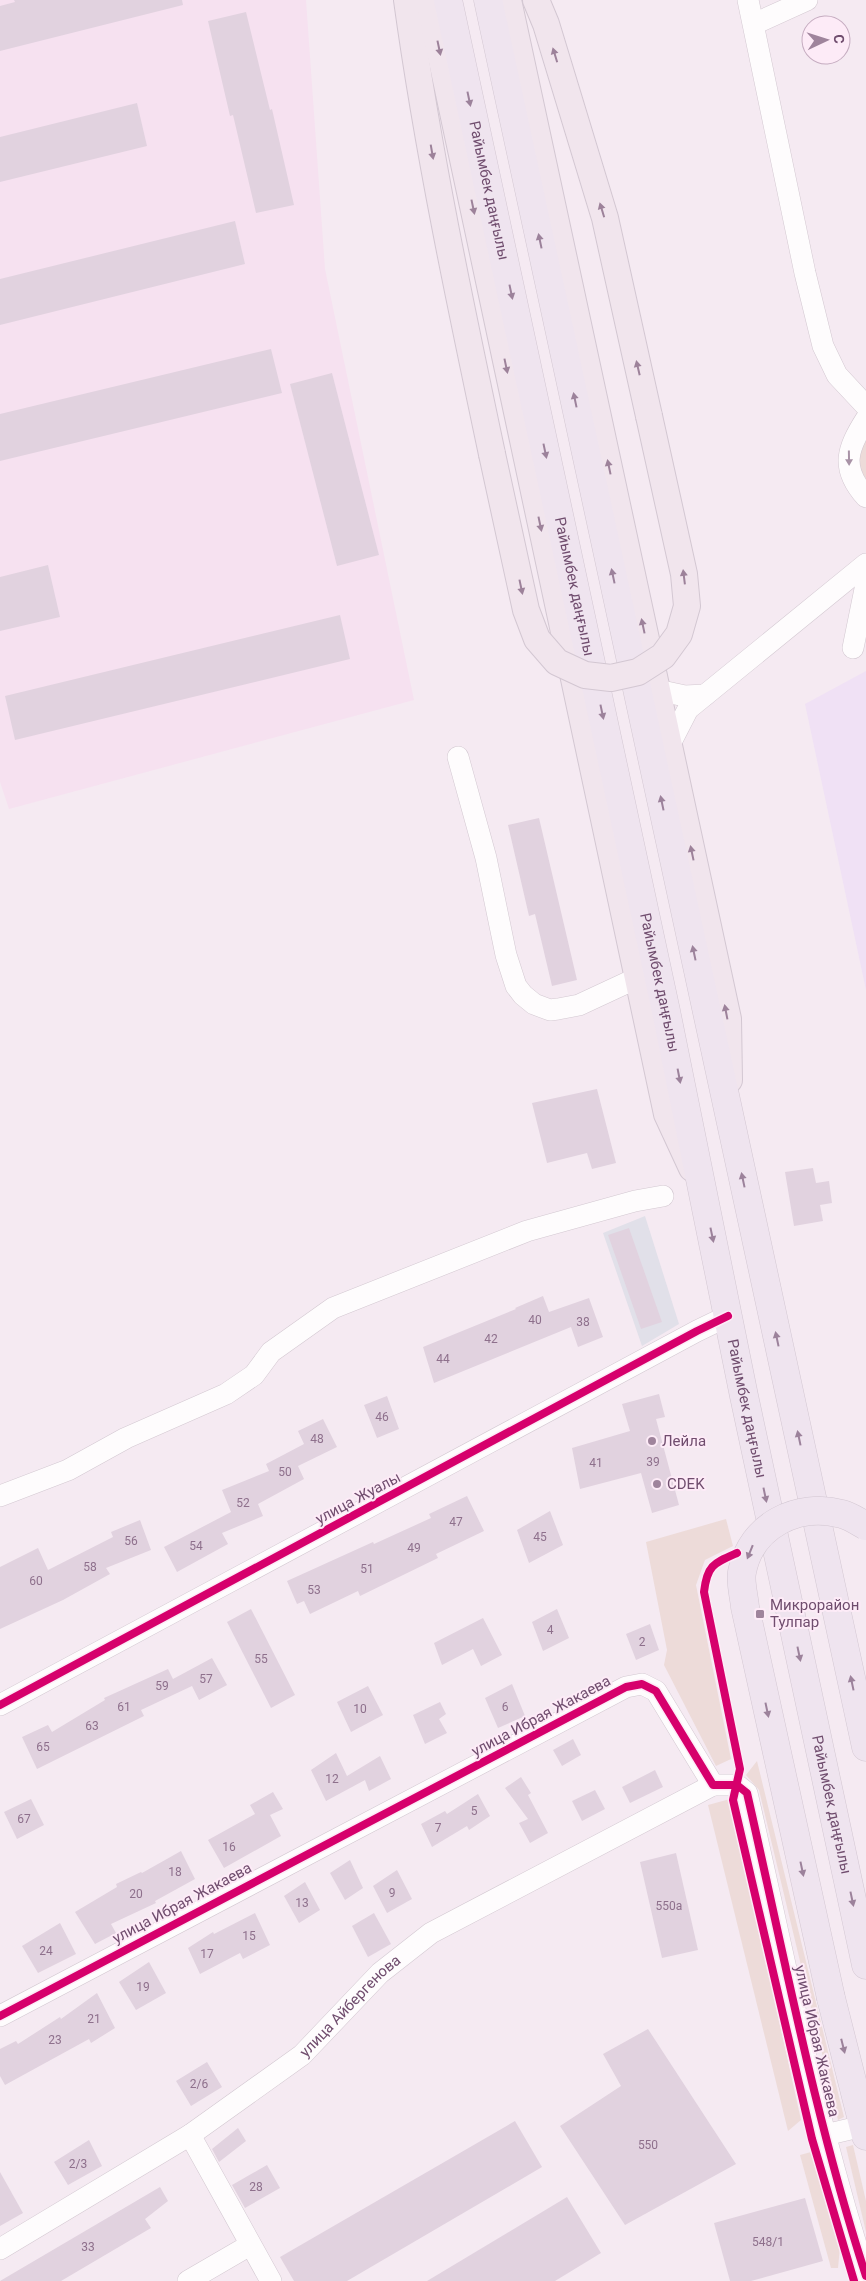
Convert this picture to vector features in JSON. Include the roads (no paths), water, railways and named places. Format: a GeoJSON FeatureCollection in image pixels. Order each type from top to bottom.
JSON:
{"type":"FeatureCollection","features":[{"type":"Feature","properties":{"kind":"highway","name":"Райымбек даңғылы"},"geometry":{"type":"LineString","coordinates":[[448,0],[664,1002],[728,1316],[866,1965]]}},
{"type":"Feature","properties":{"kind":"highway"},"geometry":{"type":"LineString","coordinates":[[488,0],[866,1748]]}},
{"type":"Feature","properties":{"kind":"highway"},"geometry":{"type":"LineString","coordinates":[[864,2131],[831,1998],[745,1607],[742,1573],[755,1540],[779,1519],[807,1510],[843,1514],[866,1526]]}},
{"type":"Feature","properties":{"kind":"main road"},"geometry":{"type":"LineString","coordinates":[[407,0],[415,55],[457,288],[526,610],[536,639],[557,662],[585,675],[611,678],[638,672],[663,656],[679,634],[687,606],[684,574],[605,218],[546,24],[536,0]]}},
{"type":"Feature","properties":{"kind":"main road"},"geometry":{"type":"LineString","coordinates":[[428,0],[667,1114],[702,1189]]}},
{"type":"Feature","properties":{"kind":"main road"},"geometry":{"type":"LineString","coordinates":[[508,0],[728,1019],[729,1113]]}},
{"type":"Feature","properties":{"kind":"street"},"geometry":{"type":"LineString","coordinates":[[748,0],[805,273],[823,346],[838,375],[866,406]]}},
{"type":"Feature","properties":{"kind":"street"},"geometry":{"type":"LineString","coordinates":[[754,24],[807,0]]}},
{"type":"Feature","properties":{"kind":"street"},"geometry":{"type":"LineString","coordinates":[[866,419],[854,436],[848,457],[850,473],[866,497]]}},
{"type":"Feature","properties":{"kind":"street"},"geometry":{"type":"LineString","coordinates":[[669,746],[688,709],[866,564]]}},
{"type":"Feature","properties":{"kind":"street"},"geometry":{"type":"LineString","coordinates":[[853,648],[866,584]]}},
{"type":"Feature","properties":{"kind":"street"},"geometry":{"type":"LineString","coordinates":[[657,690],[684,696],[705,695]]}},
{"type":"Feature","properties":{"kind":"street"},"geometry":{"type":"LineString","coordinates":[[458,757],[486,858],[509,964],[516,986],[523,995],[534,1004],[550,1010],[558,1009],[580,1005],[637,978]]}},
{"type":"Feature","properties":{"kind":"street"},"geometry":{"type":"LineString","coordinates":[[0,1496],[68,1470],[126,1438],[226,1394],[254,1374],[271,1352],[333,1308],[528,1231],[636,1201],[663,1196]]}},
{"type":"Feature","properties":{"kind":"street","name":"улица Жуалы"},"geometry":{"type":"LineString","coordinates":[[0,1705],[728,1316]]}},
{"type":"Feature","properties":{"kind":"street","name":"улица Ибрая Жакаева"},"geometry":{"type":"LineString","coordinates":[[0,2016],[626,1687],[642,1684],[656,1691],[713,1784],[738,1785],[747,1793],[824,2135],[866,2276]]}},
{"type":"Feature","properties":{"kind":"street","name":"улица Айбергенова"},"geometry":{"type":"LineString","coordinates":[[0,2248],[190,2135],[302,2055],[380,1973],[431,1933],[713,1784]]}},
{"type":"Feature","properties":{"kind":"street"},"geometry":{"type":"LineString","coordinates":[[824,2135],[864,2131]]}},
{"type":"Feature","properties":{"kind":"street"},"geometry":{"type":"LineString","coordinates":[[190,2135],[271,2281]]}},
{"type":"Feature","properties":{"kind":"street"},"geometry":{"type":"LineString","coordinates":[[188,2281],[250,2245]]}},
{"type":"Feature","properties":{"kind":"place","name":"Лейла"},"geometry":{"type":"Point","coordinates":[652,1441]}},
{"type":"Feature","properties":{"kind":"place","name":"CDEK"},"geometry":{"type":"Point","coordinates":[657,1484]}},
{"type":"Feature","properties":{"kind":"place","name":"Микрорайон Тулпар"},"geometry":{"type":"Point","coordinates":[760,1614]}}]}
